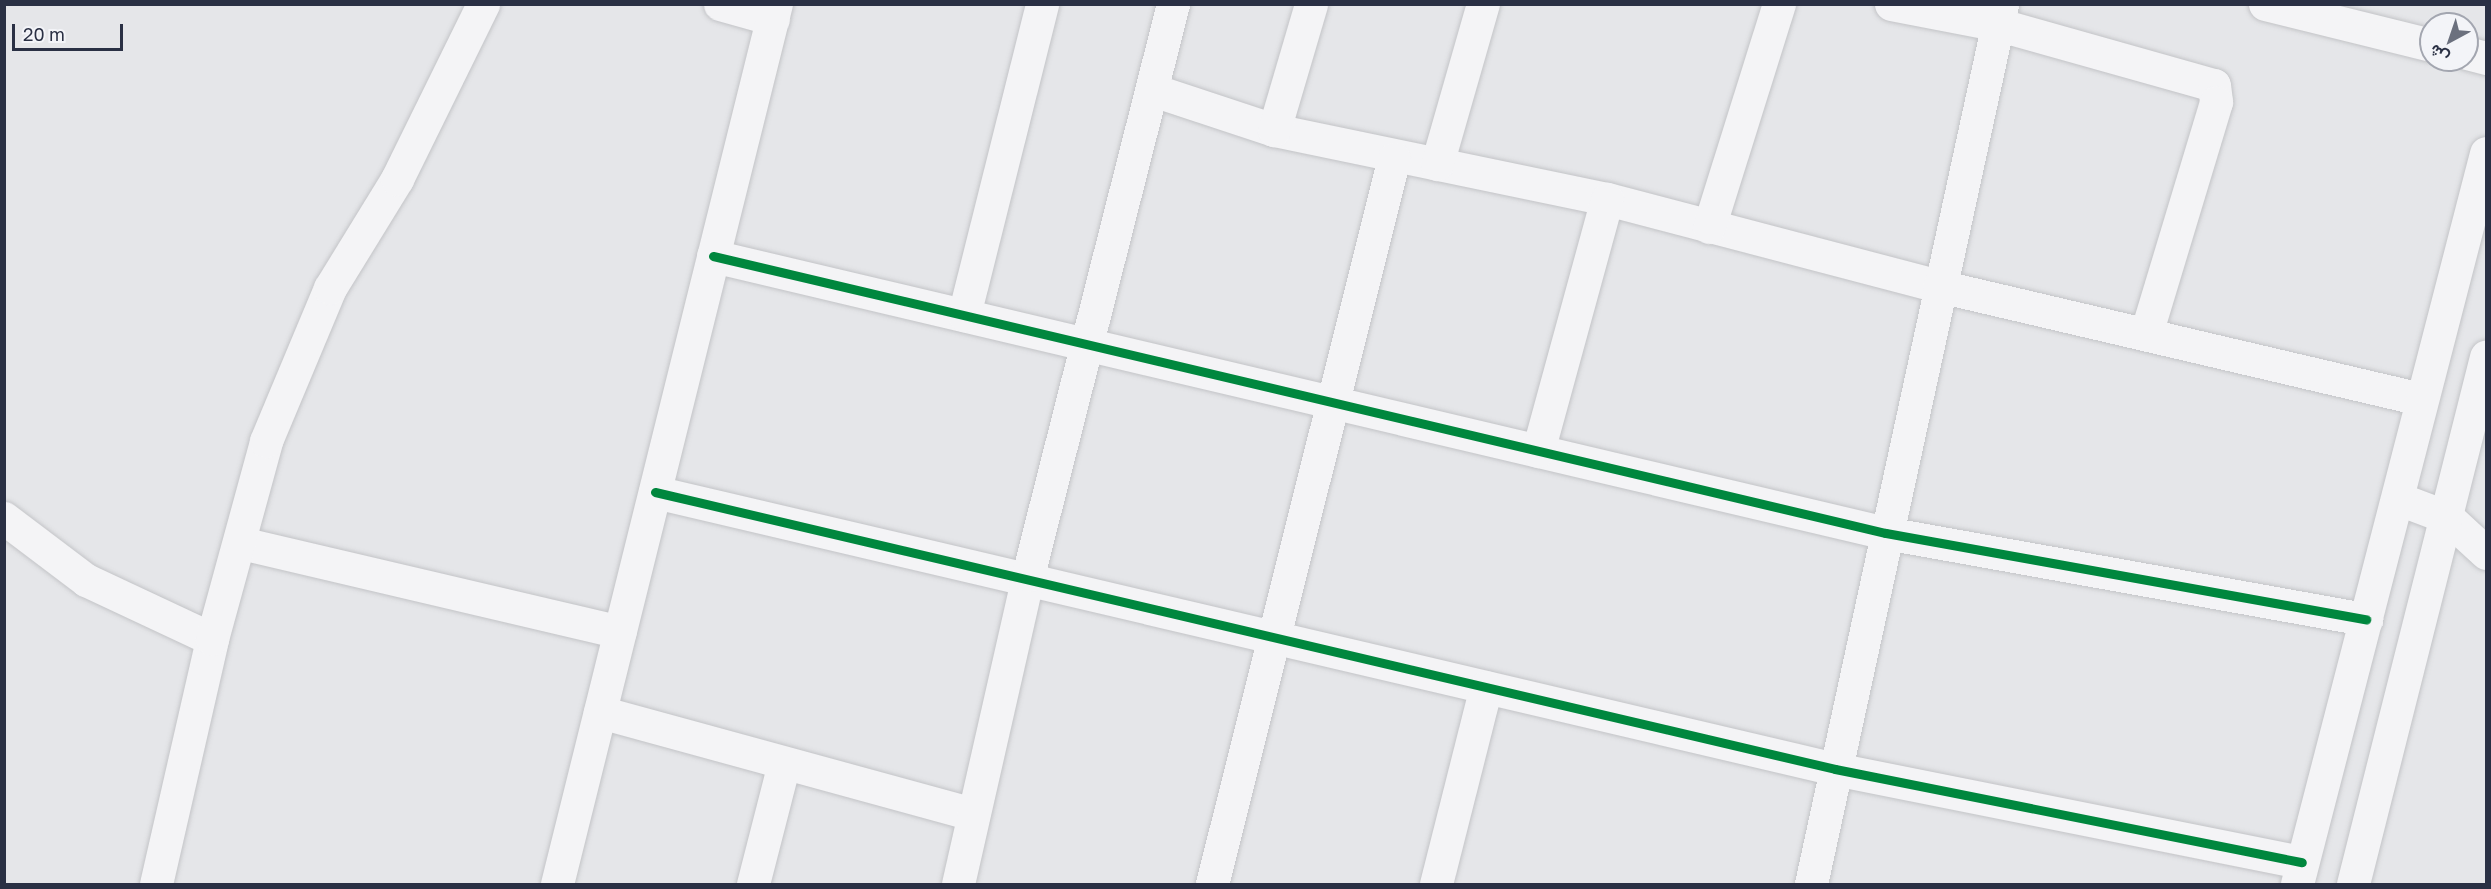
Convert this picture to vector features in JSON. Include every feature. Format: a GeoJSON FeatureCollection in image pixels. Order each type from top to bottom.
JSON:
{"type":"FeatureCollection","features":[{"type":"Feature","properties":{"kind":"street"},"geometry":{"type":"LineString","coordinates":[[160,884],[212,639],[241,543],[266,441],[330,288],[397,179],[483,4]]}},
{"type":"Feature","properties":{"kind":"street"},"geometry":{"type":"LineString","coordinates":[[557,885],[774,12],[720,4]]}},
{"type":"Feature","properties":{"kind":"street"},"geometry":{"type":"LineString","coordinates":[[964,315],[1042,4]]}},
{"type":"Feature","properties":{"kind":"street"},"geometry":{"type":"LineString","coordinates":[[958,885],[1028,575],[1173,4]]}},
{"type":"Feature","properties":{"kind":"street"},"geometry":{"type":"LineString","coordinates":[[1274,130],[1311,4]]}},
{"type":"Feature","properties":{"kind":"street"},"geometry":{"type":"LineString","coordinates":[[1437,164],[1483,4]]}},
{"type":"Feature","properties":{"kind":"street"},"geometry":{"type":"LineString","coordinates":[[1709,227],[1779,4]]}},
{"type":"Feature","properties":{"kind":"street"},"geometry":{"type":"LineString","coordinates":[[1891,4],[2001,15],[2214,85],[2216,102],[2146,334]]}},
{"type":"Feature","properties":{"kind":"street"},"geometry":{"type":"LineString","coordinates":[[2265,4],[2419,42]]}},
{"type":"Feature","properties":{"kind":"street"},"geometry":{"type":"LineString","coordinates":[[1810,885],[1939,286],[2001,15]]}},
{"type":"Feature","properties":{"kind":"street"},"geometry":{"type":"LineString","coordinates":[[1153,90],[1274,130],[1394,158],[1437,164],[1607,200],[1939,286],[2421,399]]}},
{"type":"Feature","properties":{"kind":"street"},"geometry":{"type":"LineString","coordinates":[[655,492],[1028,575],[1274,637],[1835,769],[2300,873],[2398,499],[2421,399],[2487,153]]}},
{"type":"Feature","properties":{"kind":"street"},"geometry":{"type":"LineString","coordinates":[[1212,885],[1394,158]]}},
{"type":"Feature","properties":{"kind":"street"},"geometry":{"type":"LineString","coordinates":[[1538,451],[1607,200]]}},
{"type":"Feature","properties":{"kind":"street"},"geometry":{"type":"LineString","coordinates":[[713,256],[1088,342],[1333,403],[1886,533],[2366,619]]}},
{"type":"Feature","properties":{"kind":"street"},"geometry":{"type":"LineString","coordinates":[[2354,885],[2487,357]]}},
{"type":"Feature","properties":{"kind":"street"},"geometry":{"type":"LineString","coordinates":[[2398,499],[2447,517],[2487,553]]}},
{"type":"Feature","properties":{"kind":"street"},"geometry":{"type":"LineString","coordinates":[[4,518],[86,580],[212,639]]}},
{"type":"Feature","properties":{"kind":"street"},"geometry":{"type":"LineString","coordinates":[[241,543],[620,632]]}},
{"type":"Feature","properties":{"kind":"street"},"geometry":{"type":"LineString","coordinates":[[1436,885],[1486,687]]}},
{"type":"Feature","properties":{"kind":"street"},"geometry":{"type":"LineString","coordinates":[[600,712],[974,814]]}},
{"type":"Feature","properties":{"kind":"street"},"geometry":{"type":"LineString","coordinates":[[753,885],[784,763]]}},
{"type":"Feature","properties":{"kind":"cycle path"},"geometry":{"type":"LineString","coordinates":[[713,256],[1886,533],[2366,619]]}},
{"type":"Feature","properties":{"kind":"cycle path"},"geometry":{"type":"LineString","coordinates":[[655,492],[1835,769],[2302,862]]}}]}
